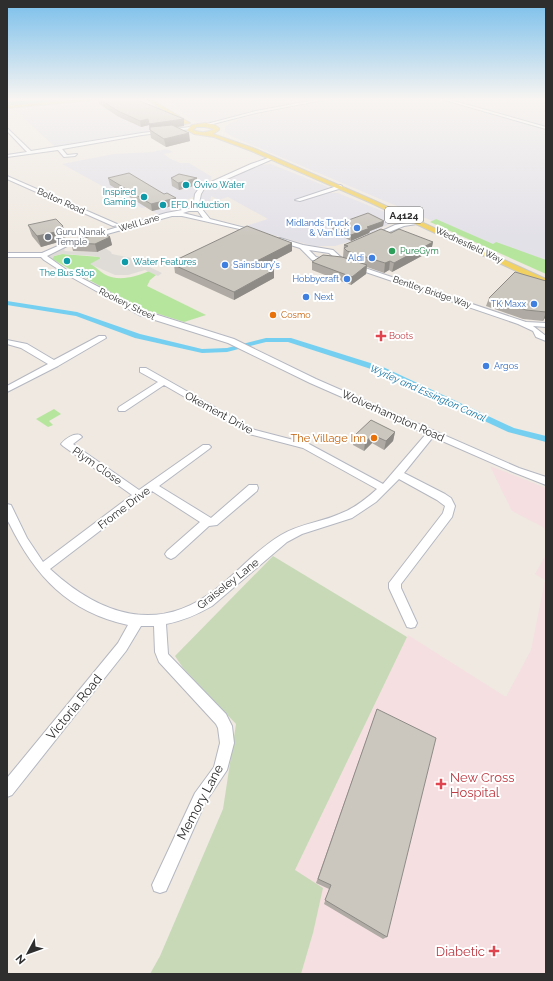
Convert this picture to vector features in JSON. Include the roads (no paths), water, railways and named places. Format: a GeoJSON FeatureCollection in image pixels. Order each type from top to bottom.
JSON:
{"type":"FeatureCollection","features":[{"type":"Feature","properties":{"kind":"main road","name":"Wednesfield Way"},"geometry":{"type":"LineString","coordinates":[[240,145],[407,216],[546,280]]}},
{"type":"Feature","properties":{"kind":"main road","name":"Wednesfield Way"},"geometry":{"type":"LineString","coordinates":[[244,145],[251,149]]}},
{"type":"Feature","properties":{"kind":"street"},"geometry":{"type":"LineString","coordinates":[[22,145],[30,153]]}},
{"type":"Feature","properties":{"kind":"street"},"geometry":{"type":"LineString","coordinates":[[7,156],[82,145]]}},
{"type":"Feature","properties":{"kind":"street"},"geometry":{"type":"LineString","coordinates":[[59,149],[64,157],[76,155]]}},
{"type":"Feature","properties":{"kind":"street"},"geometry":{"type":"LineString","coordinates":[[195,209],[199,192],[204,187],[253,165],[273,158]]}},
{"type":"Feature","properties":{"kind":"street","name":"Bolton Road"},"geometry":{"type":"LineString","coordinates":[[7,177],[115,225]]}},
{"type":"Feature","properties":{"kind":"street"},"geometry":{"type":"LineString","coordinates":[[298,200],[340,187]]}},
{"type":"Feature","properties":{"kind":"street"},"geometry":{"type":"LineString","coordinates":[[185,211],[196,202]]}},
{"type":"Feature","properties":{"kind":"street"},"geometry":{"type":"LineString","coordinates":[[185,211],[195,209],[200,210],[201,213],[210,221]]}},
{"type":"Feature","properties":{"kind":"street"},"geometry":{"type":"LineString","coordinates":[[185,211],[191,216],[260,234]]}},
{"type":"Feature","properties":{"kind":"street","name":"Well Lane"},"geometry":{"type":"LineString","coordinates":[[43,255],[70,243],[168,214],[185,211]]}},
{"type":"Feature","properties":{"kind":"street"},"geometry":{"type":"LineString","coordinates":[[191,216],[201,213]]}},
{"type":"Feature","properties":{"kind":"street"},"geometry":{"type":"LineString","coordinates":[[368,239],[394,227],[405,220],[407,216]]}},
{"type":"Feature","properties":{"kind":"street"},"geometry":{"type":"LineString","coordinates":[[394,227],[420,222]]}},
{"type":"Feature","properties":{"kind":"street"},"geometry":{"type":"LineString","coordinates":[[273,237],[302,247],[324,250],[343,262]]}},
{"type":"Feature","properties":{"kind":"street"},"geometry":{"type":"LineString","coordinates":[[302,247],[317,260],[343,262]]}},
{"type":"Feature","properties":{"kind":"street"},"geometry":{"type":"LineString","coordinates":[[311,254],[324,250]]}},
{"type":"Feature","properties":{"kind":"street"},"geometry":{"type":"LineString","coordinates":[[7,255],[43,255]]}},
{"type":"Feature","properties":{"kind":"street","name":"Rookery Street"},"geometry":{"type":"LineString","coordinates":[[43,255],[46,259],[61,269],[142,313],[242,345]]}},
{"type":"Feature","properties":{"kind":"street"},"geometry":{"type":"LineString","coordinates":[[328,261],[335,256]]}},
{"type":"Feature","properties":{"kind":"street","name":"Bentley Bridge Way"},"geometry":{"type":"LineString","coordinates":[[343,262],[521,322],[541,327],[539,335],[546,339]]}},
{"type":"Feature","properties":{"kind":"street"},"geometry":{"type":"LineString","coordinates":[[7,389],[102,338]]}},
{"type":"Feature","properties":{"kind":"street"},"geometry":{"type":"LineString","coordinates":[[7,342],[24,346],[55,364]]}},
{"type":"Feature","properties":{"kind":"street","name":"Wolverhampton Road"},"geometry":{"type":"LineString","coordinates":[[242,345],[312,381],[516,470],[546,481]]}},
{"type":"Feature","properties":{"kind":"street","name":"Okement Drive"},"geometry":{"type":"LineString","coordinates":[[143,370],[252,432],[306,446],[384,489]]}},
{"type":"Feature","properties":{"kind":"street"},"geometry":{"type":"LineString","coordinates":[[122,409],[163,382]]}},
{"type":"Feature","properties":{"kind":"street","name":"Graiseley Lane"},"geometry":{"type":"LineString","coordinates":[[8,514],[42,569],[60,586],[93,608],[116,618],[137,621],[160,621],[174,618],[203,605],[283,538],[347,515],[365,505],[384,489],[432,433]]}},
{"type":"Feature","properties":{"kind":"street","name":"Plym Close"},"geometry":{"type":"LineString","coordinates":[[77,437],[66,444],[139,495]]}},
{"type":"Feature","properties":{"kind":"street","name":"Frome Drive"},"geometry":{"type":"LineString","coordinates":[[42,569],[139,495],[206,447]]}},
{"type":"Feature","properties":{"kind":"street"},"geometry":{"type":"LineString","coordinates":[[397,473],[441,497],[447,501],[450,506],[448,514],[395,582],[395,588],[411,623]]}},
{"type":"Feature","properties":{"kind":"street"},"geometry":{"type":"LineString","coordinates":[[152,486],[207,522],[213,522],[253,488]]}},
{"type":"Feature","properties":{"kind":"street"},"geometry":{"type":"LineString","coordinates":[[171,554],[207,522]]}},
{"type":"Feature","properties":{"kind":"street","name":"Victoria Road"},"geometry":{"type":"LineString","coordinates":[[7,790],[122,648],[137,621]]}},
{"type":"Feature","properties":{"kind":"street","name":"Memory Lane"},"geometry":{"type":"LineString","coordinates":[[160,621],[161,652],[163,658],[221,718],[225,726],[227,744],[220,770],[200,798],[160,885]]}},
{"type":"Feature","properties":{"kind":"waterway","name":"Wyrley and Essington Canal"},"geometry":{"type":"LineString","coordinates":[[7,303],[77,314],[138,336],[202,351],[227,350],[266,340],[288,340],[380,369],[511,430],[546,439]]}},
{"type":"Feature","properties":{"kind":"place","name":"Ovivo Water"},"geometry":{"type":"Point","coordinates":[186,185]}},
{"type":"Feature","properties":{"kind":"place","name":"Inspired Gaming"},"geometry":{"type":"Point","coordinates":[144,197]}},
{"type":"Feature","properties":{"kind":"place","name":"EFD Induction"},"geometry":{"type":"Point","coordinates":[163,205]}},
{"type":"Feature","properties":{"kind":"place","name":"Midlands Truck & Van Ltd"},"geometry":{"type":"Point","coordinates":[357,228]}},
{"type":"Feature","properties":{"kind":"place","name":"Guru Nanak Temple"},"geometry":{"type":"Point","coordinates":[48,237]}},
{"type":"Feature","properties":{"kind":"place","name":"PureGym"},"geometry":{"type":"Point","coordinates":[392,251]}},
{"type":"Feature","properties":{"kind":"place","name":"Aldi"},"geometry":{"type":"Point","coordinates":[372,258]}},
{"type":"Feature","properties":{"kind":"place","name":"The Bus Stop"},"geometry":{"type":"Point","coordinates":[67,261]}},
{"type":"Feature","properties":{"kind":"place","name":"Water Features"},"geometry":{"type":"Point","coordinates":[125,262]}},
{"type":"Feature","properties":{"kind":"place","name":"Sainsbury's"},"geometry":{"type":"Point","coordinates":[225,265]}},
{"type":"Feature","properties":{"kind":"place","name":"Hobbycraft"},"geometry":{"type":"Point","coordinates":[347,279]}},
{"type":"Feature","properties":{"kind":"place","name":"Next"},"geometry":{"type":"Point","coordinates":[306,297]}},
{"type":"Feature","properties":{"kind":"place","name":"TK Maxx"},"geometry":{"type":"Point","coordinates":[534,304]}},
{"type":"Feature","properties":{"kind":"place","name":"Cosmo"},"geometry":{"type":"Point","coordinates":[273,315]}},
{"type":"Feature","properties":{"kind":"place","name":"Boots"},"geometry":{"type":"Point","coordinates":[381,336]}},
{"type":"Feature","properties":{"kind":"place","name":"Argos"},"geometry":{"type":"Point","coordinates":[486,366]}},
{"type":"Feature","properties":{"kind":"place","name":"The Village Inn"},"geometry":{"type":"Point","coordinates":[374,438]}},
{"type":"Feature","properties":{"kind":"place","name":"New Cross Hospital"},"geometry":{"type":"Point","coordinates":[441,784]}},
{"type":"Feature","properties":{"kind":"place","name":"Diabetic"},"geometry":{"type":"Point","coordinates":[494,951]}}]}
